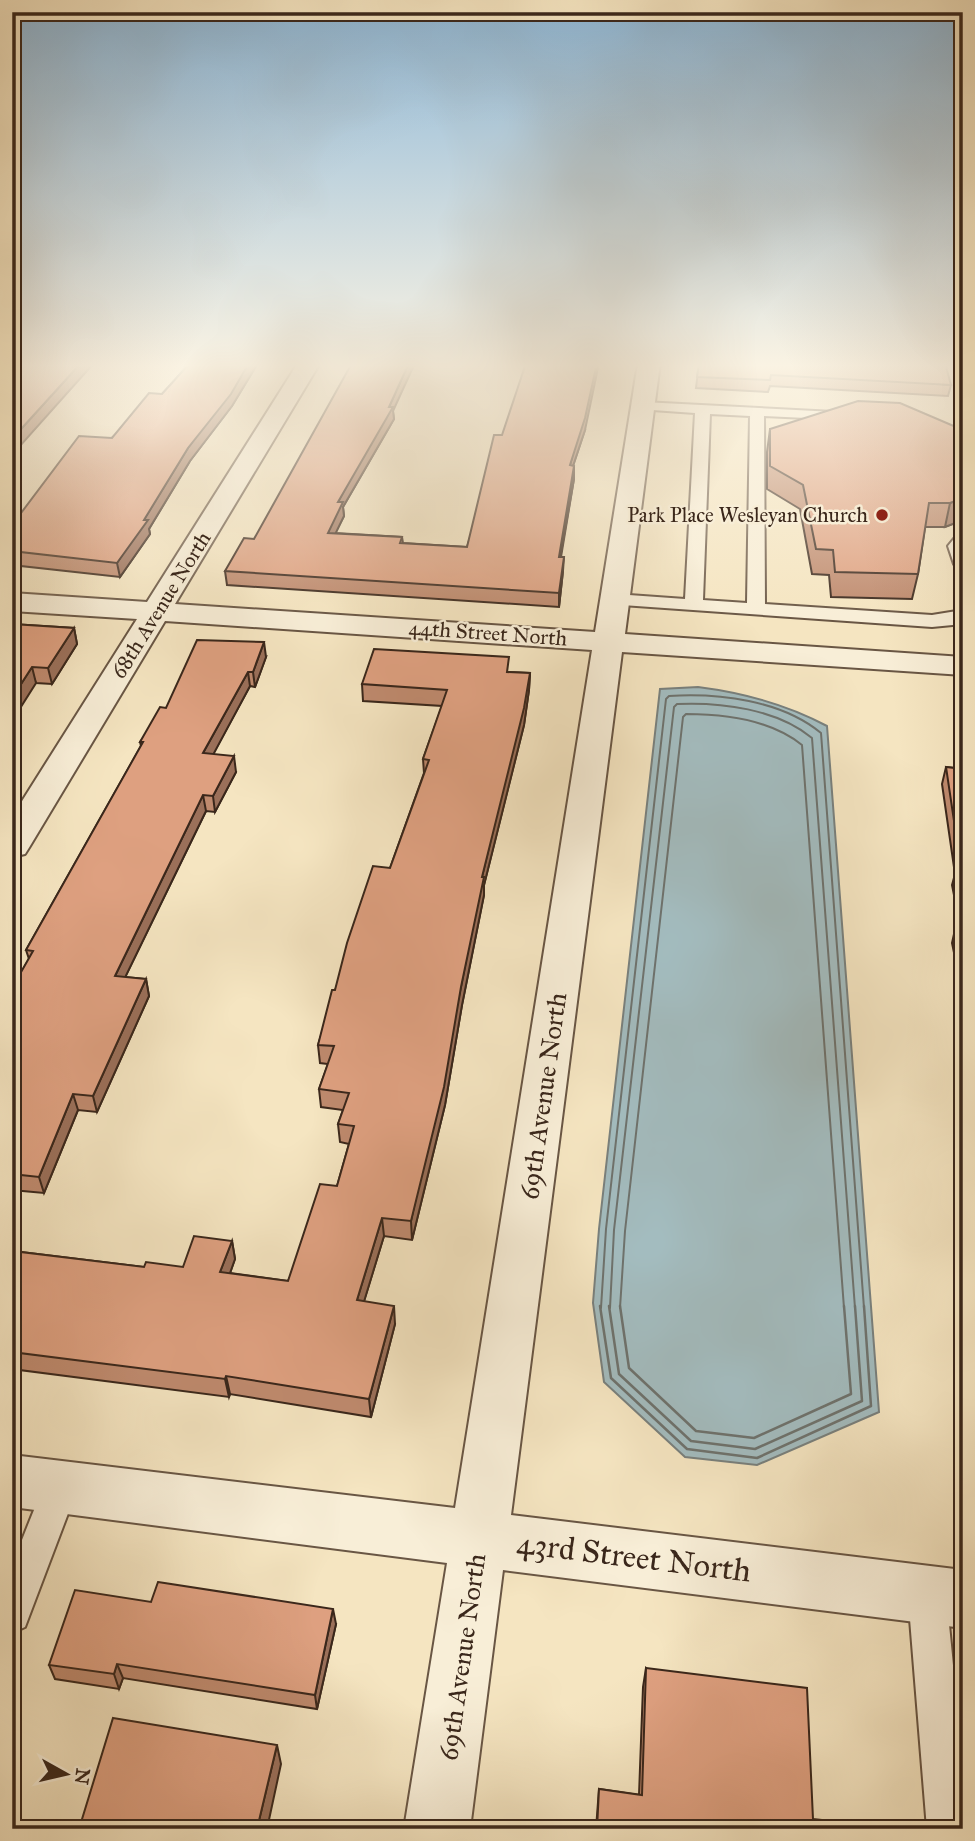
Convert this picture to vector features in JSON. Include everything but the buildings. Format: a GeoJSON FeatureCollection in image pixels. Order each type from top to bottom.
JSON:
{"type":"FeatureCollection","features":[{"type":"Feature","properties":{"kind":"street","name":"68th Avenue North"},"geometry":{"type":"LineString","coordinates":[[12,846],[256,449]]}},
{"type":"Feature","properties":{"kind":"street","name":"69th Avenue North"},"geometry":{"type":"LineString","coordinates":[[437,1829],[637,449]]}},
{"type":"Feature","properties":{"kind":"street","name":"44th Street North"},"geometry":{"type":"LineString","coordinates":[[12,602],[156,612],[612,621],[963,666]]}},
{"type":"Feature","properties":{"kind":"street","name":"43rd Street North"},"geometry":{"type":"LineString","coordinates":[[36,1484],[945,1597]]}},
{"type":"Feature","properties":{"kind":"lane"},"geometry":{"type":"LineString","coordinates":[[694,605],[701,449]]}},
{"type":"Feature","properties":{"kind":"lane"},"geometry":{"type":"LineString","coordinates":[[756,610],[757,449]]}},
{"type":"Feature","properties":{"kind":"lane"},"geometry":{"type":"LineString","coordinates":[[963,539],[957,546],[963,564]]}},
{"type":"Feature","properties":{"kind":"lane"},"geometry":{"type":"LineString","coordinates":[[612,621],[694,605],[932,621],[959,619],[963,616]]}},
{"type":"Feature","properties":{"kind":"lane"},"geometry":{"type":"LineString","coordinates":[[12,1614],[36,1484]]}},
{"type":"Feature","properties":{"kind":"lane"},"geometry":{"type":"LineString","coordinates":[[945,1597],[948,1829]]}},
{"type":"Feature","properties":{"kind":"water"},"geometry":{"type":"Polygon","coordinates":[[[698,687],[765,700],[827,726],[879,1412],[757,1465],[685,1457],[604,1382],[593,1303],[660,689],[698,687]]]}},
{"type":"Feature","properties":{"kind":"place","name":"Park Place Wesleyan Church"},"geometry":{"type":"Point","coordinates":[882,515]}}]}
